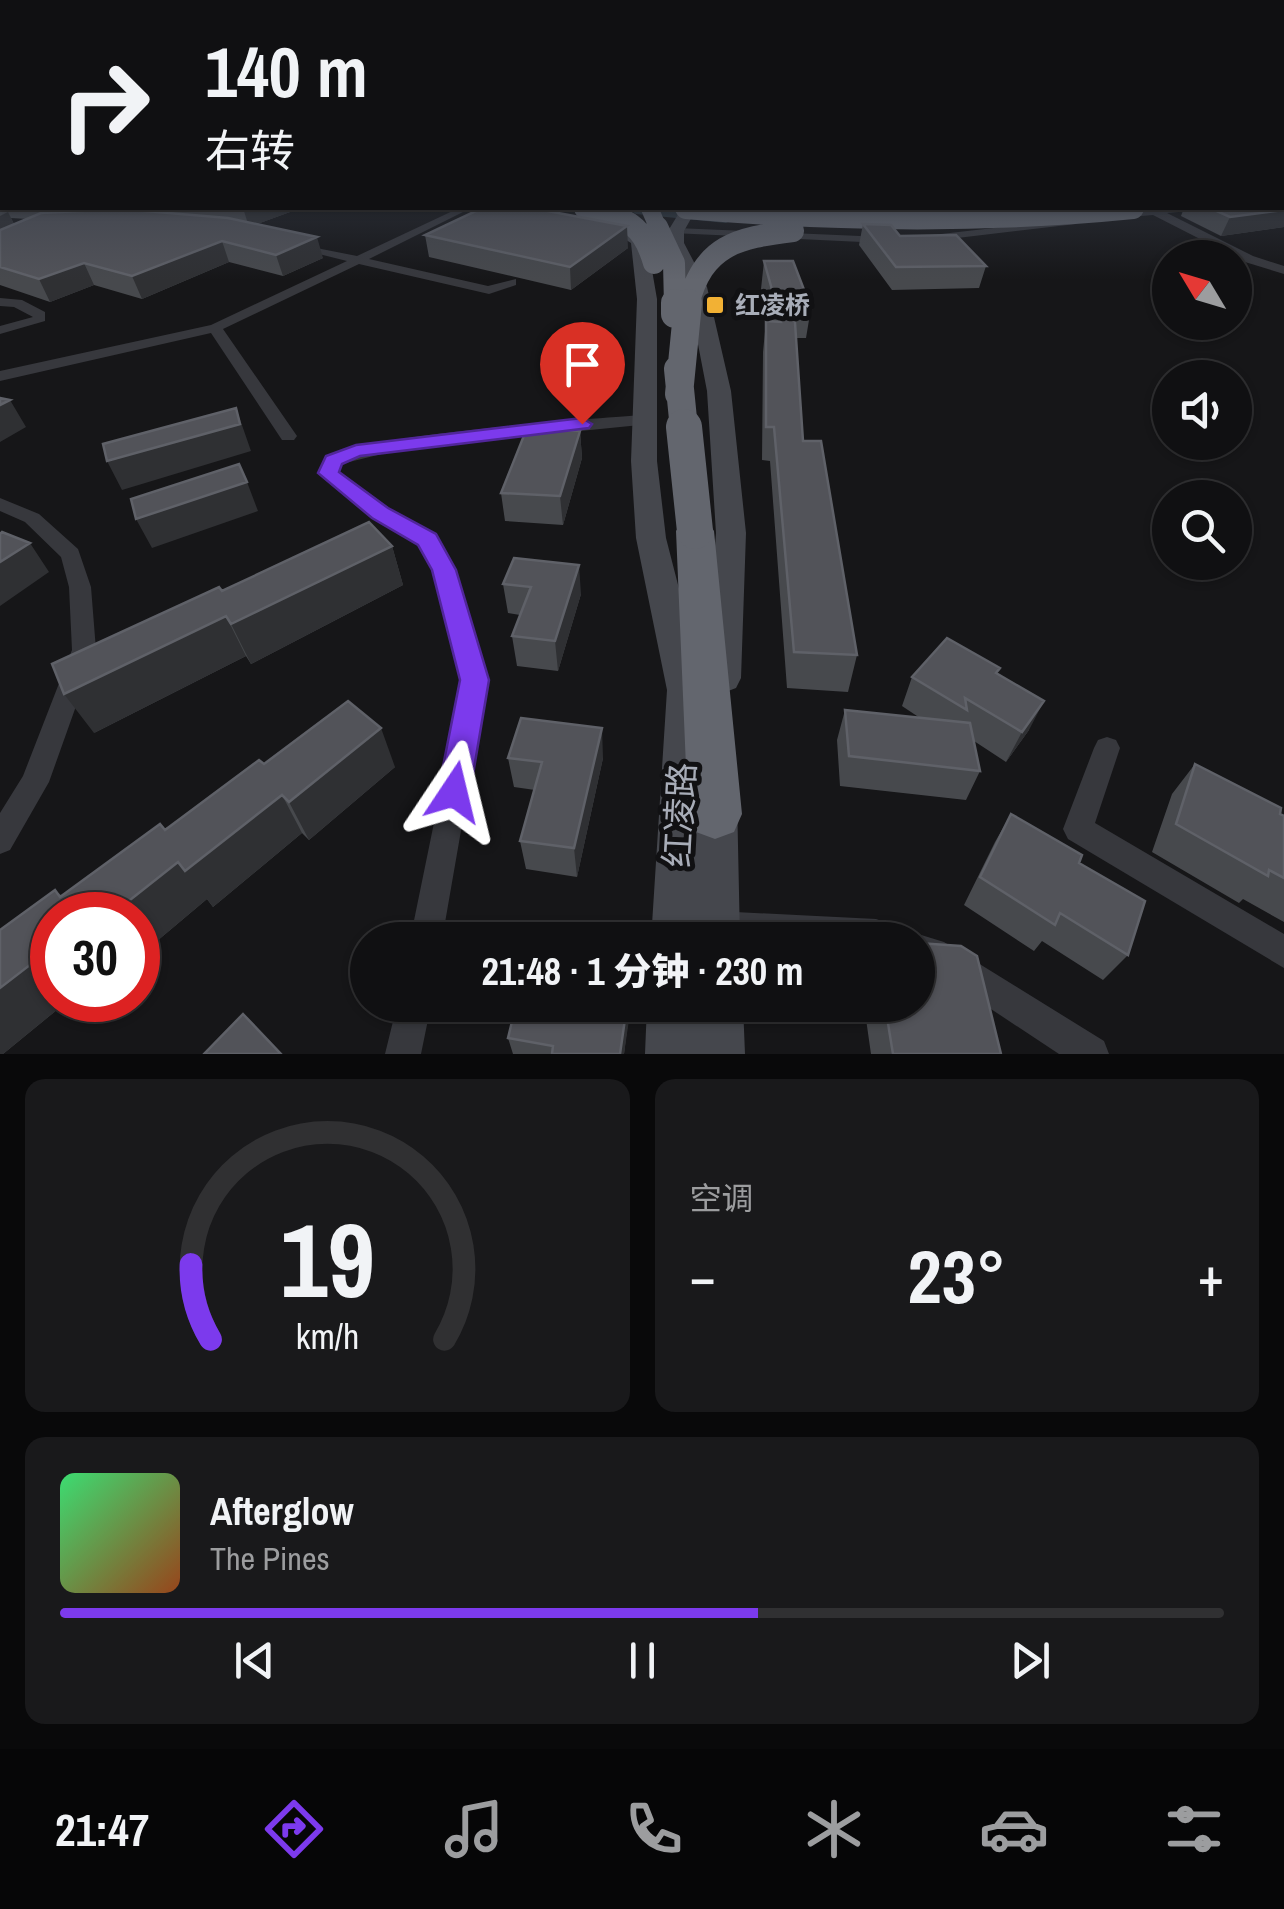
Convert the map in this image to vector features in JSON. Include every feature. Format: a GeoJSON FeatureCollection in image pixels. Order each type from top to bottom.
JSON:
{"type":"FeatureCollection","features":[{"type":"Feature","properties":{"kind":"highway"},"geometry":{"type":"LineString","coordinates":[[651,210],[674,263],[679,394],[694,531],[715,814]]}},
{"type":"Feature","properties":{"kind":"highway"},"geometry":{"type":"LineString","coordinates":[[774,210],[878,216],[1108,210]]}},
{"type":"Feature","properties":{"kind":"highway"},"geometry":{"type":"LineString","coordinates":[[996,210],[1039,212]]}},
{"type":"Feature","properties":{"kind":"highway"},"geometry":{"type":"LineString","coordinates":[[679,394],[689,292],[701,266],[723,246],[784,232],[918,228],[1039,212]]}},
{"type":"Feature","properties":{"kind":"highway"},"geometry":{"type":"LineString","coordinates":[[683,216],[854,220],[1039,212]]}},
{"type":"Feature","properties":{"kind":"highway"},"geometry":{"type":"LineString","coordinates":[[583,216],[624,219],[646,234],[658,279],[675,307]]}},
{"type":"Feature","properties":{"kind":"highway"},"geometry":{"type":"LineString","coordinates":[[686,690],[694,531]]}},
{"type":"Feature","properties":{"kind":"main road"},"geometry":{"type":"LineString","coordinates":[[583,216],[628,236],[683,216]]}},
{"type":"Feature","properties":{"kind":"main road","name":"红凌路"},"geometry":{"type":"LineString","coordinates":[[683,216],[675,243],[697,287],[719,391],[731,534],[715,814],[703,922]]}},
{"type":"Feature","properties":{"kind":"main road","name":"红凌路"},"geometry":{"type":"LineString","coordinates":[[628,236],[648,300],[644,420],[651,538],[686,690],[701,922]]}},
{"type":"Feature","properties":{"kind":"main road"},"geometry":{"type":"LineString","coordinates":[[672,1054],[673,1022]]}},
{"type":"Feature","properties":{"kind":"main road"},"geometry":{"type":"LineString","coordinates":[[717,1022],[718,1054]]}},
{"type":"Feature","properties":{"kind":"street"},"geometry":{"type":"LineString","coordinates":[[0,376],[215,328],[462,210]]}},
{"type":"Feature","properties":{"kind":"street"},"geometry":{"type":"LineString","coordinates":[[925,238],[1035,228],[1137,210]]}},
{"type":"Feature","properties":{"kind":"street"},"geometry":{"type":"LineString","coordinates":[[1145,210],[1249,259],[1284,270]]}},
{"type":"Feature","properties":{"kind":"street"},"geometry":{"type":"LineString","coordinates":[[683,216],[891,240]]}},
{"type":"Feature","properties":{"kind":"street"},"geometry":{"type":"LineString","coordinates":[[287,244],[489,290],[512,282]]}},
{"type":"Feature","properties":{"kind":"street"},"geometry":{"type":"LineString","coordinates":[[0,302],[17,303],[40,315],[38,320],[0,330]]}},
{"type":"Feature","properties":{"kind":"street"},"geometry":{"type":"LineString","coordinates":[[215,328],[288,436]]}},
{"type":"Feature","properties":{"kind":"street"},"geometry":{"type":"LineString","coordinates":[[429,922],[474,680],[444,570],[428,540],[340,486],[328,473],[333,461],[356,451],[386,447],[552,426],[644,420]]}},
{"type":"Feature","properties":{"kind":"street"},"geometry":{"type":"LineString","coordinates":[[0,504],[32,518],[71,554],[93,647],[34,782],[0,840]]}},
{"type":"Feature","properties":{"kind":"street"},"geometry":{"type":"LineString","coordinates":[[386,542],[415,533]]}},
{"type":"Feature","properties":{"kind":"street"},"geometry":{"type":"LineString","coordinates":[[1107,748],[1078,829],[1284,952]]}},
{"type":"Feature","properties":{"kind":"street"},"geometry":{"type":"LineString","coordinates":[[935,956],[1091,1054]]}},
{"type":"Feature","properties":{"kind":"street"},"geometry":{"type":"LineString","coordinates":[[402,1054],[410,1022]]}},
{"type":"Feature","properties":{"kind":"building"},"geometry":{"type":"Polygon","coordinates":[[[133,210],[228,218],[317,237],[276,255],[222,241],[132,276],[84,263],[39,279],[0,267],[0,230],[41,213],[133,210]]]}},
{"type":"Feature","properties":{"kind":"building"},"geometry":{"type":"Polygon","coordinates":[[[478,210],[543,210],[627,226],[570,267],[425,235],[478,210]]]}},
{"type":"Feature","properties":{"kind":"building"},"geometry":{"type":"Polygon","coordinates":[[[1214,210],[1284,210],[1230,217],[1214,210]]]}},
{"type":"Feature","properties":{"kind":"building"},"geometry":{"type":"Polygon","coordinates":[[[863,224],[891,225],[900,236],[956,235],[986,266],[896,267],[863,224]]]}},
{"type":"Feature","properties":{"kind":"building"},"geometry":{"type":"Polygon","coordinates":[[[764,261],[793,261],[811,308],[794,308],[803,441],[821,441],[857,655],[794,652],[774,427],[766,427],[766,321],[781,322],[764,261]]]}},
{"type":"Feature","properties":{"kind":"building"},"geometry":{"type":"Polygon","coordinates":[[[236,408],[240,424],[107,461],[103,444],[236,408]]]}},
{"type":"Feature","properties":{"kind":"building"},"geometry":{"type":"Polygon","coordinates":[[[527,428],[580,431],[560,496],[501,493],[527,428]]]}},
{"type":"Feature","properties":{"kind":"building"},"geometry":{"type":"Polygon","coordinates":[[[239,464],[247,482],[136,519],[131,499],[239,464]]]}},
{"type":"Feature","properties":{"kind":"building"},"geometry":{"type":"Polygon","coordinates":[[[369,522],[392,546],[231,624],[226,616],[64,694],[52,664],[369,522]]]}},
{"type":"Feature","properties":{"kind":"building"},"geometry":{"type":"Polygon","coordinates":[[[2,532],[30,543],[0,562],[2,532]]]}},
{"type":"Feature","properties":{"kind":"building"},"geometry":{"type":"Polygon","coordinates":[[[514,558],[579,565],[555,641],[512,636],[531,587],[503,584],[514,558]]]}},
{"type":"Feature","properties":{"kind":"building"},"geometry":{"type":"Polygon","coordinates":[[[947,638],[1000,668],[996,673],[1044,701],[1022,732],[965,698],[967,710],[912,677],[947,638]]]}},
{"type":"Feature","properties":{"kind":"building"},"geometry":{"type":"Polygon","coordinates":[[[348,701],[381,728],[289,802],[282,795],[185,871],[178,862],[140,892],[67,892],[160,824],[165,830],[259,760],[264,764],[348,701]]]}},
{"type":"Feature","properties":{"kind":"building"},"geometry":{"type":"Polygon","coordinates":[[[845,710],[970,723],[980,771],[849,756],[845,710]]]}},
{"type":"Feature","properties":{"kind":"building"},"geometry":{"type":"Polygon","coordinates":[[[521,718],[602,728],[574,848],[520,841],[542,762],[508,758],[521,718]]]}},
{"type":"Feature","properties":{"kind":"building"},"geometry":{"type":"Polygon","coordinates":[[[1195,764],[1281,808],[1284,878],[1269,870],[1268,876],[1176,824],[1195,764]]]}},
{"type":"Feature","properties":{"kind":"building"},"geometry":{"type":"Polygon","coordinates":[[[1011,814],[1082,855],[1079,863],[1145,901],[1128,955],[1060,913],[1055,925],[980,877],[1011,814]]]}},
{"type":"Feature","properties":{"kind":"building"},"geometry":{"type":"Polygon","coordinates":[[[30,908],[30,965],[0,988],[0,930],[30,908]]]}},
{"type":"Feature","properties":{"kind":"building"},"geometry":{"type":"Polygon","coordinates":[[[935,944],[961,946],[977,956],[1001,1054],[893,1054],[888,1022],[935,1022],[935,944]]]}},
{"type":"Feature","properties":{"kind":"building"},"geometry":{"type":"Polygon","coordinates":[[[243,1014],[281,1054],[204,1054],[243,1014]]]}},
{"type":"Feature","properties":{"kind":"building"},"geometry":{"type":"Polygon","coordinates":[[[512,1022],[625,1022],[620,1054],[552,1054],[553,1046],[508,1038],[512,1022]]]}},
{"type":"Feature","properties":{"kind":"waterway"},"geometry":{"type":"LineString","coordinates":[[656,210],[726,217]]}},
{"type":"Feature","properties":{"kind":"place","name":"红凌桥"},"geometry":{"type":"Point","coordinates":[715,305]}},
{"type":"Feature","properties":{"kind":"route"},"geometry":{"type":"LineString","coordinates":[[454,792],[474,680],[444,570],[428,540],[380,513],[328,473],[333,461],[356,451],[582,424]]}}]}
